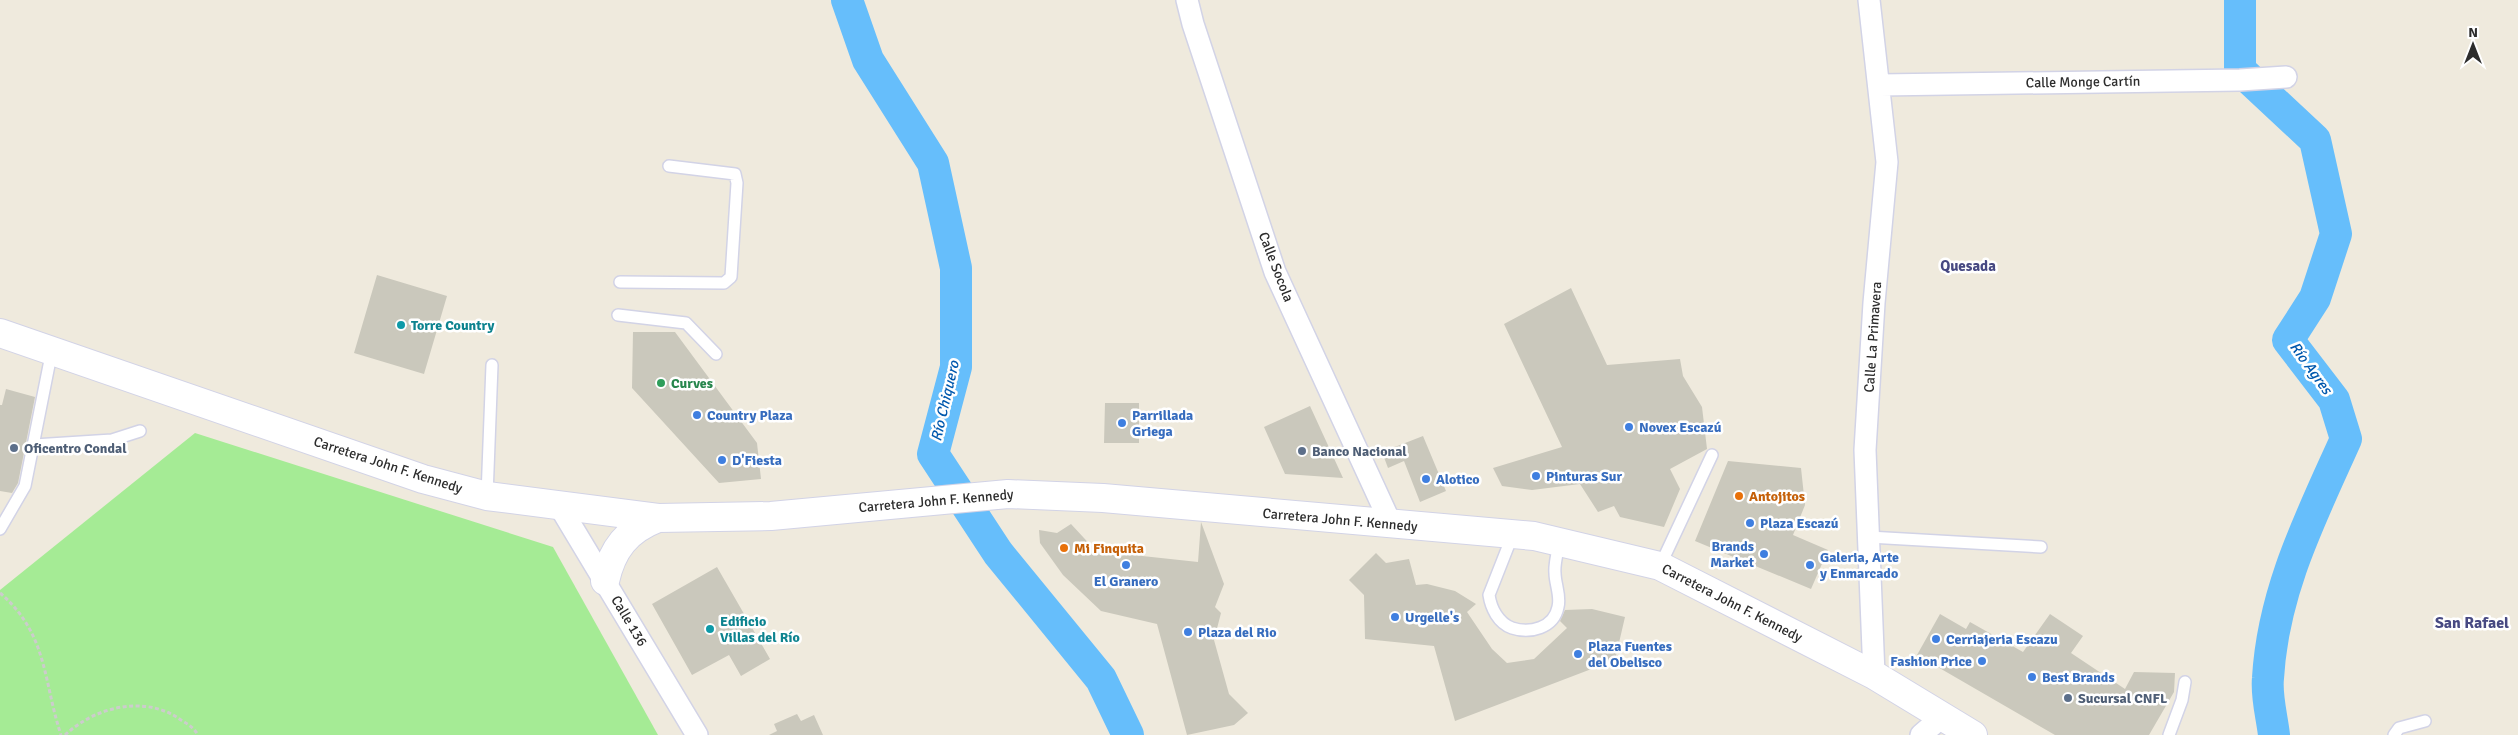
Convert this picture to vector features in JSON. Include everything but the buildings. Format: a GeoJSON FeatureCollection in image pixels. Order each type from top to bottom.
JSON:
{"type":"FeatureCollection","features":[{"type":"Feature","properties":{"kind":"main road","name":"Carretera John F. Kennedy"},"geometry":{"type":"LineString","coordinates":[[0,333],[423,480],[487,496],[560,507],[658,518],[771,516],[1008,494],[1102,498],[1513,534],[1559,542],[1660,566],[1874,675],[1973,735]]}},
{"type":"Feature","properties":{"kind":"main road"},"geometry":{"type":"LineString","coordinates":[[605,581],[609,564],[616,548],[627,535],[641,525],[658,518]]}},
{"type":"Feature","properties":{"kind":"street","name":"Calle Socola"},"geometry":{"type":"LineString","coordinates":[[1187,0],[1193,24],[1275,272],[1391,524]]}},
{"type":"Feature","properties":{"kind":"street","name":"Calle La Primavera"},"geometry":{"type":"LineString","coordinates":[[1869,0],[1880,85],[1887,162],[1874,303],[1866,450],[1874,675]]}},
{"type":"Feature","properties":{"kind":"street","name":"Calle Monge Cartín"},"geometry":{"type":"LineString","coordinates":[[1880,85],[2286,78]]}},
{"type":"Feature","properties":{"kind":"street","name":"Calle 136"},"geometry":{"type":"LineString","coordinates":[[560,507],[697,735]]}},
{"type":"Feature","properties":{"kind":"street"},"geometry":{"type":"LineString","coordinates":[[1921,735],[1943,716]]}},
{"type":"Feature","properties":{"kind":"lane"},"geometry":{"type":"LineString","coordinates":[[620,282],[724,283],[731,277],[737,183],[735,174],[669,166]]}},
{"type":"Feature","properties":{"kind":"lane"},"geometry":{"type":"LineString","coordinates":[[618,315],[686,323],[716,354]]}},
{"type":"Feature","properties":{"kind":"lane"},"geometry":{"type":"LineString","coordinates":[[0,529],[12,506],[22,495],[34,445],[52,350]]}},
{"type":"Feature","properties":{"kind":"lane"},"geometry":{"type":"LineString","coordinates":[[487,496],[492,365]]}},
{"type":"Feature","properties":{"kind":"lane"},"geometry":{"type":"LineString","coordinates":[[34,445],[112,440],[140,431]]}},
{"type":"Feature","properties":{"kind":"lane"},"geometry":{"type":"LineString","coordinates":[[1660,566],[1712,455]]}},
{"type":"Feature","properties":{"kind":"lane"},"geometry":{"type":"LineString","coordinates":[[1513,534],[1489,595],[1497,616],[1506,626],[1519,630],[1534,630],[1544,626],[1552,619],[1558,607],[1555,572],[1559,542]]}},
{"type":"Feature","properties":{"kind":"lane"},"geometry":{"type":"LineString","coordinates":[[1869,537],[2041,547]]}},
{"type":"Feature","properties":{"kind":"lane"},"geometry":{"type":"LineString","coordinates":[[2169,735],[2182,700],[2185,682]]}},
{"type":"Feature","properties":{"kind":"lane"},"geometry":{"type":"LineString","coordinates":[[2394,735],[2399,728],[2425,721]]}},
{"type":"Feature","properties":{"kind":"path"},"geometry":{"type":"LineString","coordinates":[[0,593],[16,607],[28,624],[36,642],[63,735],[103,711],[127,706],[148,706],[172,713],[194,729],[198,735]]}},
{"type":"Feature","properties":{"kind":"green space"},"geometry":{"type":"Polygon","coordinates":[[[195,433],[553,547],[658,735],[0,735],[0,590],[195,433]]]}},
{"type":"Feature","properties":{"kind":"waterway","name":"Río Chiquero"},"geometry":{"type":"LineString","coordinates":[[847,0],[868,60],[933,163],[956,268],[956,367],[933,454],[998,553],[1101,679],[1128,735]]}},
{"type":"Feature","properties":{"kind":"waterway","name":"Río Agres"},"geometry":{"type":"LineString","coordinates":[[2240,0],[2240,70],[2315,140],[2336,234],[2315,298],[2288,340],[2334,400],[2346,439],[2307,526],[2277,615],[2271,646],[2268,685],[2268,699],[2274,735]]}},
{"type":"Feature","properties":{"kind":"place","name":"Torre Country"},"geometry":{"type":"Point","coordinates":[401,325]}},
{"type":"Feature","properties":{"kind":"place","name":"Curves"},"geometry":{"type":"Point","coordinates":[661,383]}},
{"type":"Feature","properties":{"kind":"place","name":"Country Plaza"},"geometry":{"type":"Point","coordinates":[697,415]}},
{"type":"Feature","properties":{"kind":"place","name":"Parrillada Griega"},"geometry":{"type":"Point","coordinates":[1122,423]}},
{"type":"Feature","properties":{"kind":"place","name":"Novex Escazú"},"geometry":{"type":"Point","coordinates":[1629,427]}},
{"type":"Feature","properties":{"kind":"place","name":"Oficentro Condal"},"geometry":{"type":"Point","coordinates":[14,448]}},
{"type":"Feature","properties":{"kind":"place","name":"Banco Nacional"},"geometry":{"type":"Point","coordinates":[1302,451]}},
{"type":"Feature","properties":{"kind":"place","name":"D'Fiesta"},"geometry":{"type":"Point","coordinates":[722,460]}},
{"type":"Feature","properties":{"kind":"place","name":"Pinturas Sur"},"geometry":{"type":"Point","coordinates":[1536,476]}},
{"type":"Feature","properties":{"kind":"place","name":"Alotico"},"geometry":{"type":"Point","coordinates":[1426,479]}},
{"type":"Feature","properties":{"kind":"place","name":"Antojitos"},"geometry":{"type":"Point","coordinates":[1739,496]}},
{"type":"Feature","properties":{"kind":"place","name":"Plaza Escazú"},"geometry":{"type":"Point","coordinates":[1750,523]}},
{"type":"Feature","properties":{"kind":"place","name":"Mi Finquita"},"geometry":{"type":"Point","coordinates":[1064,548]}},
{"type":"Feature","properties":{"kind":"place","name":"Brands Market"},"geometry":{"type":"Point","coordinates":[1764,554]}},
{"type":"Feature","properties":{"kind":"place","name":"El Granero"},"geometry":{"type":"Point","coordinates":[1126,565]}},
{"type":"Feature","properties":{"kind":"place","name":"Galeria, Arte y Enmarcado"},"geometry":{"type":"Point","coordinates":[1810,565]}},
{"type":"Feature","properties":{"kind":"place","name":"Urgelle's"},"geometry":{"type":"Point","coordinates":[1395,617]}},
{"type":"Feature","properties":{"kind":"place","name":"Edificio Villas del Río"},"geometry":{"type":"Point","coordinates":[710,629]}},
{"type":"Feature","properties":{"kind":"place","name":"Plaza del Rio"},"geometry":{"type":"Point","coordinates":[1188,632]}},
{"type":"Feature","properties":{"kind":"place","name":"Cerriajeria Escazu"},"geometry":{"type":"Point","coordinates":[1936,639]}},
{"type":"Feature","properties":{"kind":"place","name":"Plaza Fuentes del Obelisco"},"geometry":{"type":"Point","coordinates":[1578,654]}},
{"type":"Feature","properties":{"kind":"place","name":"Fashion Price"},"geometry":{"type":"Point","coordinates":[1982,661]}},
{"type":"Feature","properties":{"kind":"place","name":"Best Brands"},"geometry":{"type":"Point","coordinates":[2032,677]}},
{"type":"Feature","properties":{"kind":"place","name":"Sucursal CNFL"},"geometry":{"type":"Point","coordinates":[2068,698]}},
{"type":"Feature","properties":{"kind":"district","name":"Quesada"},"geometry":{"type":"Point","coordinates":[1968,266]}},
{"type":"Feature","properties":{"kind":"district","name":"San Rafael"},"geometry":{"type":"Point","coordinates":[2472,623]}}]}
